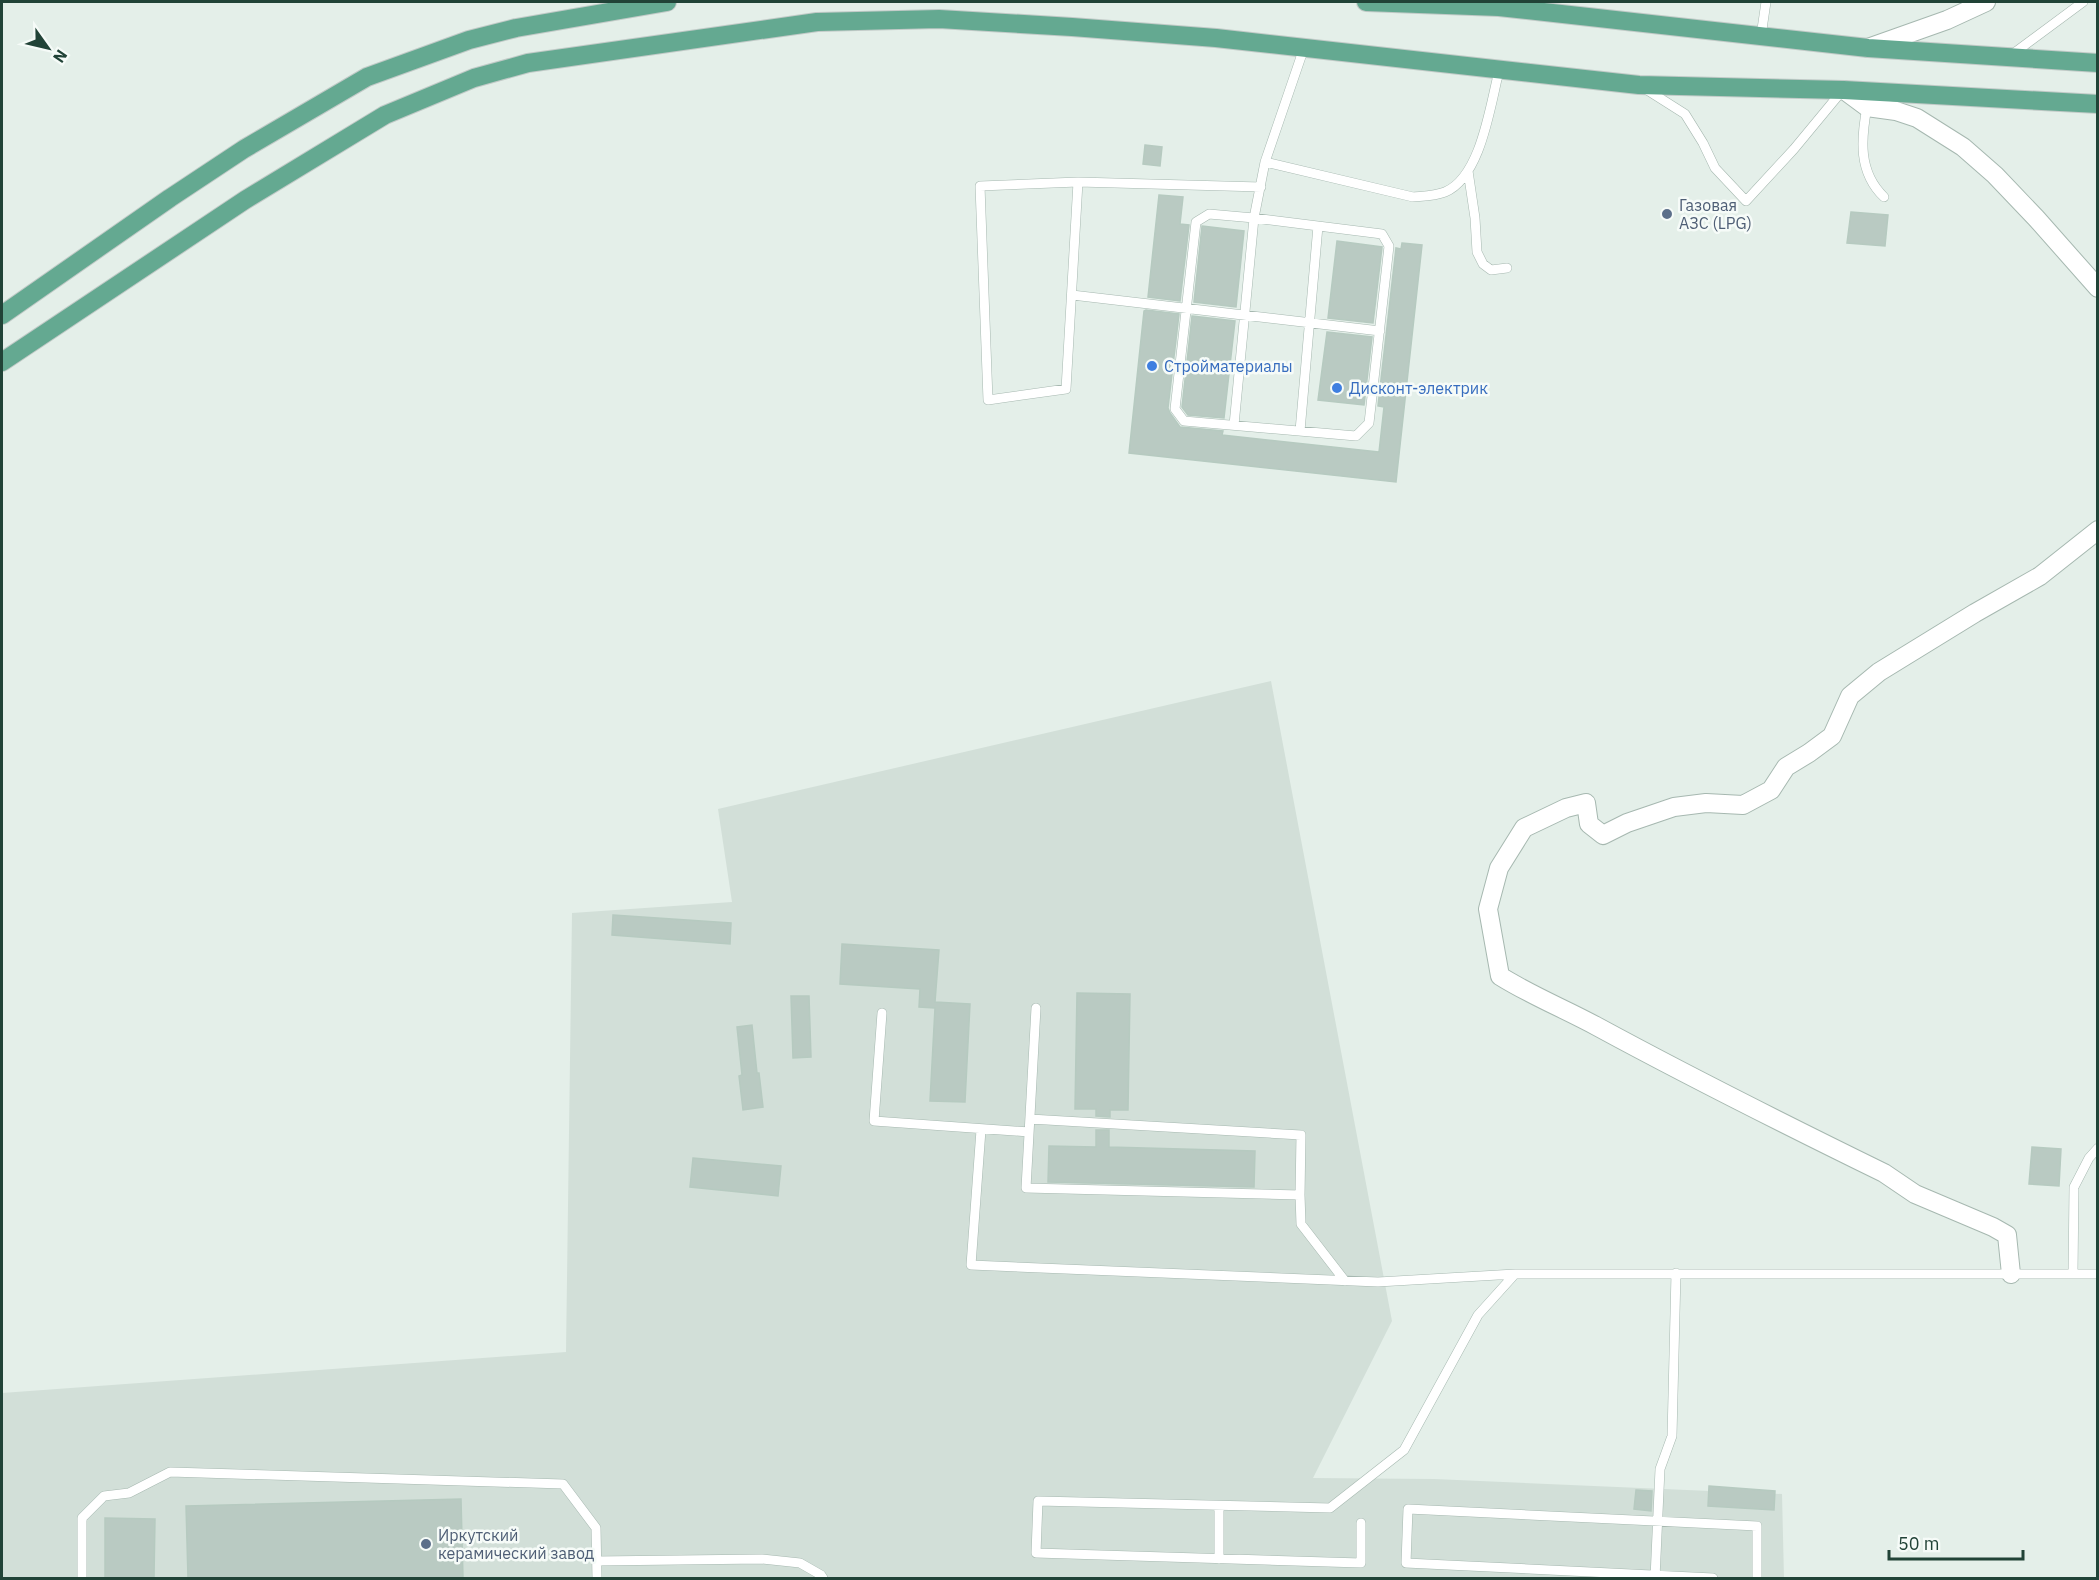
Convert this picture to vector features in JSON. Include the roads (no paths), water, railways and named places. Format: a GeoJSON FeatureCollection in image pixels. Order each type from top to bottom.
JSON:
{"type":"FeatureCollection","features":[{"type":"Feature","properties":{"kind":"main road"},"geometry":{"type":"LineString","coordinates":[[2,315],[170,198],[244,150],[367,77],[469,40],[507,30],[667,2]]}},
{"type":"Feature","properties":{"kind":"main road"},"geometry":{"type":"LineString","coordinates":[[1366,2],[1499,7],[1868,48],[2097,63]]}},
{"type":"Feature","properties":{"kind":"main road"},"geometry":{"type":"LineString","coordinates":[[2,362],[245,200],[385,115],[474,78],[528,63],[818,21],[928,19],[1106,29],[1216,38],[1639,86],[1844,90],[2097,104]]}},
{"type":"Feature","properties":{"kind":"street"},"geometry":{"type":"LineString","coordinates":[[1868,48],[1957,16],[1986,2]]}},
{"type":"Feature","properties":{"kind":"street"},"geometry":{"type":"LineString","coordinates":[[1844,90],[1867,106],[1896,111],[1917,118],[1963,147],[2012,192],[2097,288]]}},
{"type":"Feature","properties":{"kind":"street"},"geometry":{"type":"LineString","coordinates":[[2011,1274],[2007,1235],[1915,1194],[1884,1173],[1674,1068],[1577,1016],[1530,995],[1500,976],[1488,909],[1499,868],[1524,828],[1566,808],[1586,803],[1589,824],[1603,835],[1627,823],[1674,807],[1706,803],[1743,805],[1771,790],[1785,767],[1832,736],[1850,696],[1880,672],[2040,576],[2097,530]]}},
{"type":"Feature","properties":{"kind":"lane"},"geometry":{"type":"LineString","coordinates":[[1761,36],[1766,2]]}},
{"type":"Feature","properties":{"kind":"lane"},"geometry":{"type":"LineString","coordinates":[[2010,56],[2083,2]]}},
{"type":"Feature","properties":{"kind":"lane"},"geometry":{"type":"LineString","coordinates":[[1234,425],[1254,218],[1265,162],[1304,48]]}},
{"type":"Feature","properties":{"kind":"lane"},"geometry":{"type":"LineString","coordinates":[[1265,162],[1413,197],[1446,192],[1462,181],[1479,149],[1499,71]]}},
{"type":"Feature","properties":{"kind":"lane"},"geometry":{"type":"LineString","coordinates":[[1639,86],[1685,114],[1715,168],[1746,201],[1844,90]]}},
{"type":"Feature","properties":{"kind":"lane"},"geometry":{"type":"LineString","coordinates":[[1867,106],[1862,136],[1864,159],[1875,188],[1884,197]]}},
{"type":"Feature","properties":{"kind":"lane"},"geometry":{"type":"LineString","coordinates":[[1468,171],[1477,252],[1483,264],[1491,270],[1507,268]]}},
{"type":"Feature","properties":{"kind":"lane"},"geometry":{"type":"LineString","coordinates":[[1078,182],[1066,389],[988,400],[980,186],[1078,182],[1261,187]]}},
{"type":"Feature","properties":{"kind":"lane"},"geometry":{"type":"LineString","coordinates":[[1209,214],[1254,218],[1383,234],[1389,246],[1370,423],[1356,436],[1184,421],[1175,409],[1196,222],[1209,214]]}},
{"type":"Feature","properties":{"kind":"lane"},"geometry":{"type":"LineString","coordinates":[[1300,431],[1318,226]]}},
{"type":"Feature","properties":{"kind":"lane"},"geometry":{"type":"LineString","coordinates":[[1072,295],[1380,331]]}},
{"type":"Feature","properties":{"kind":"lane"},"geometry":{"type":"LineString","coordinates":[[1036,1008],[1026,1188],[1300,1194]]}},
{"type":"Feature","properties":{"kind":"lane"},"geometry":{"type":"LineString","coordinates":[[882,1013],[874,1121],[981,1130],[1029,1131]]}},
{"type":"Feature","properties":{"kind":"lane"},"geometry":{"type":"LineString","coordinates":[[1030,1119],[1301,1135],[1301,1224],[1345,1281]]}},
{"type":"Feature","properties":{"kind":"lane"},"geometry":{"type":"LineString","coordinates":[[981,1130],[971,1265],[1378,1282],[1515,1274],[2097,1274]]}},
{"type":"Feature","properties":{"kind":"lane"},"geometry":{"type":"LineString","coordinates":[[2073,1274],[2074,1188],[2097,1148]]}},
{"type":"Feature","properties":{"kind":"lane"},"geometry":{"type":"LineString","coordinates":[[1655,1577],[1660,1469],[1672,1436],[1676,1273]]}},
{"type":"Feature","properties":{"kind":"lane"},"geometry":{"type":"LineString","coordinates":[[1361,1523],[1361,1563],[1036,1552],[1038,1502],[1330,1509],[1404,1450],[1479,1315],[1515,1274]]}},
{"type":"Feature","properties":{"kind":"lane"},"geometry":{"type":"LineString","coordinates":[[82,1578],[82,1518],[104,1496],[129,1493],[170,1472],[563,1484],[596,1528],[597,1578]]}},
{"type":"Feature","properties":{"kind":"lane"},"geometry":{"type":"LineString","coordinates":[[1218,1559],[1219,1506]]}},
{"type":"Feature","properties":{"kind":"lane"},"geometry":{"type":"LineString","coordinates":[[1713,1578],[1655,1577],[1406,1563],[1408,1509],[1757,1527],[1757,1578]]}},
{"type":"Feature","properties":{"kind":"lane"},"geometry":{"type":"LineString","coordinates":[[597,1561],[762,1559],[800,1563],[823,1578]]}},
{"type":"Feature","properties":{"kind":"place","name":"Газовая АЗС (LPG)"},"geometry":{"type":"Point","coordinates":[1667,214]}},
{"type":"Feature","properties":{"kind":"place","name":"Стройматериалы"},"geometry":{"type":"Point","coordinates":[1152,366]}},
{"type":"Feature","properties":{"kind":"place","name":"Дисконт-электрик"},"geometry":{"type":"Point","coordinates":[1337,388]}},
{"type":"Feature","properties":{"kind":"place","name":"Иркутский керамический завод"},"geometry":{"type":"Point","coordinates":[426,1544]}}]}
